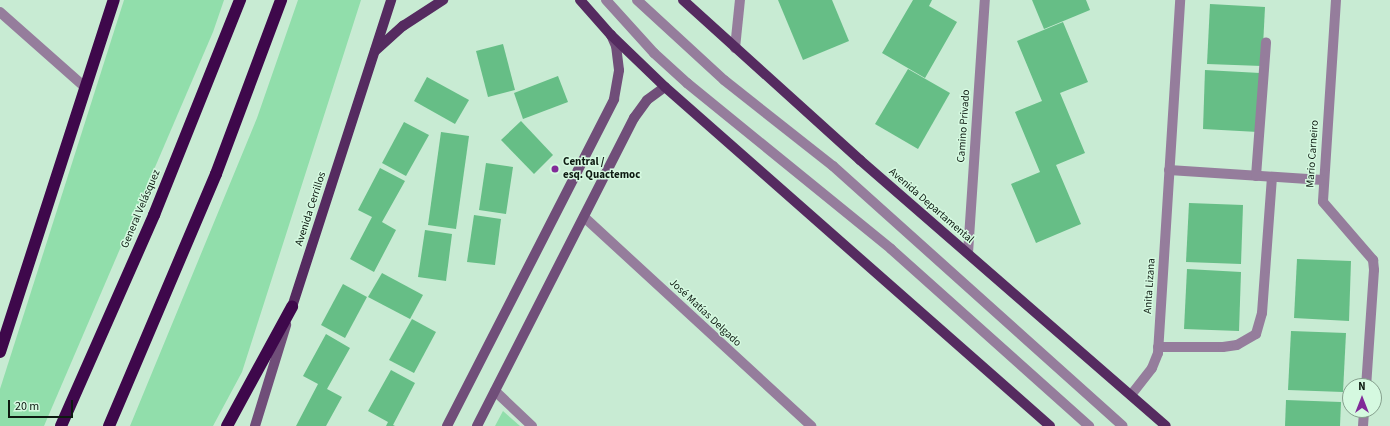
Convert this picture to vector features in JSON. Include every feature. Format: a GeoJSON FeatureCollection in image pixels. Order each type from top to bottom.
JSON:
{"type":"FeatureCollection","features":[{"type":"Feature","properties":{"kind":"highway"},"geometry":{"type":"LineString","coordinates":[[0,352],[114,0]]}},
{"type":"Feature","properties":{"kind":"highway","name":"General Velásquez"},"geometry":{"type":"LineString","coordinates":[[61,426],[154,215],[240,0]]}},
{"type":"Feature","properties":{"kind":"highway"},"geometry":{"type":"LineString","coordinates":[[108,426],[182,258],[281,0]]}},
{"type":"Feature","properties":{"kind":"highway"},"geometry":{"type":"LineString","coordinates":[[227,426],[292,307]]}},
{"type":"Feature","properties":{"kind":"main road","name":"Avenida Cerrillos"},"geometry":{"type":"LineString","coordinates":[[292,307],[391,0]]}},
{"type":"Feature","properties":{"kind":"main road"},"geometry":{"type":"LineString","coordinates":[[374,53],[403,26],[443,0]]}},
{"type":"Feature","properties":{"kind":"main road"},"geometry":{"type":"LineString","coordinates":[[571,0],[588,10]]}},
{"type":"Feature","properties":{"kind":"main road"},"geometry":{"type":"LineString","coordinates":[[580,0],[611,35],[665,87],[1050,426]]}},
{"type":"Feature","properties":{"kind":"main road","name":"Avenida Departamental"},"geometry":{"type":"LineString","coordinates":[[683,0],[735,48],[968,254],[1166,426]]}},
{"type":"Feature","properties":{"kind":"street"},"geometry":{"type":"LineString","coordinates":[[606,0],[654,53],[687,83],[868,229],[1089,426]]}},
{"type":"Feature","properties":{"kind":"street"},"geometry":{"type":"LineString","coordinates":[[637,0],[724,80],[833,166],[1123,426]]}},
{"type":"Feature","properties":{"kind":"street"},"geometry":{"type":"LineString","coordinates":[[735,48],[740,0]]}},
{"type":"Feature","properties":{"kind":"street","name":"Camino Privado"},"geometry":{"type":"LineString","coordinates":[[968,254],[984,0]]}},
{"type":"Feature","properties":{"kind":"street","name":"Anita Lizana"},"geometry":{"type":"LineString","coordinates":[[1131,395],[1152,368],[1158,346],[1180,0]]}},
{"type":"Feature","properties":{"kind":"street","name":"Mario Carneiro"},"geometry":{"type":"LineString","coordinates":[[1336,0],[1322,202],[1373,260],[1374,270],[1367,378]]}},
{"type":"Feature","properties":{"kind":"street"},"geometry":{"type":"LineString","coordinates":[[0,12],[86,88]]}},
{"type":"Feature","properties":{"kind":"street"},"geometry":{"type":"LineString","coordinates":[[447,426],[614,99],[619,70],[616,46],[611,35]]}},
{"type":"Feature","properties":{"kind":"street"},"geometry":{"type":"LineString","coordinates":[[1256,176],[1266,42]]}},
{"type":"Feature","properties":{"kind":"street"},"geometry":{"type":"LineString","coordinates":[[477,426],[634,118],[647,100],[665,87]]}},
{"type":"Feature","properties":{"kind":"street"},"geometry":{"type":"LineString","coordinates":[[1169,170],[1323,180]]}},
{"type":"Feature","properties":{"kind":"street"},"geometry":{"type":"LineString","coordinates":[[1158,346],[1222,347],[1237,345],[1256,334],[1262,313],[1272,177]]}},
{"type":"Feature","properties":{"kind":"street","name":"José Matías Delgado"},"geometry":{"type":"LineString","coordinates":[[584,217],[811,426]]}},
{"type":"Feature","properties":{"kind":"street","name":"Avenida Cerrillos"},"geometry":{"type":"LineString","coordinates":[[255,426],[292,307]]}},
{"type":"Feature","properties":{"kind":"street"},"geometry":{"type":"LineString","coordinates":[[495,391],[532,426]]}},
{"type":"Feature","properties":{"kind":"green space"},"geometry":{"type":"Polygon","coordinates":[[[124,0],[224,0],[213,32],[44,426],[0,426],[0,389],[124,0]]]}},
{"type":"Feature","properties":{"kind":"green space"},"geometry":{"type":"Polygon","coordinates":[[[298,0],[361,0],[242,372],[213,426],[130,426],[257,118],[298,0]]]}},
{"type":"Feature","properties":{"kind":"green space"},"geometry":{"type":"Polygon","coordinates":[[[503,411],[520,426],[495,426],[503,411]]]}},
{"type":"Feature","properties":{"kind":"building"},"geometry":{"type":"Polygon","coordinates":[[[778,0],[832,0],[849,41],[803,60],[778,0]]]}},
{"type":"Feature","properties":{"kind":"building"},"geometry":{"type":"Polygon","coordinates":[[[913,0],[932,0],[929,6],[957,22],[925,78],[882,53],[913,0]]]}},
{"type":"Feature","properties":{"kind":"building"},"geometry":{"type":"Polygon","coordinates":[[[1032,0],[1086,0],[1090,10],[1044,29],[1032,0]]]}},
{"type":"Feature","properties":{"kind":"building"},"geometry":{"type":"Polygon","coordinates":[[[1210,4],[1265,7],[1262,66],[1207,64],[1210,4]]]}},
{"type":"Feature","properties":{"kind":"building"},"geometry":{"type":"Polygon","coordinates":[[[1063,22],[1088,82],[1060,93],[1085,153],[1056,165],[1081,224],[1036,243],[1011,184],[1040,172],[1015,112],[1042,101],[1017,41],[1063,22]]]}},
{"type":"Feature","properties":{"kind":"building"},"geometry":{"type":"Polygon","coordinates":[[[503,44],[515,90],[488,97],[476,51],[503,44]]]}},
{"type":"Feature","properties":{"kind":"building"},"geometry":{"type":"Polygon","coordinates":[[[908,69],[950,93],[918,149],[875,124],[908,69]]]}},
{"type":"Feature","properties":{"kind":"building"},"geometry":{"type":"Polygon","coordinates":[[[1205,70],[1260,73],[1258,132],[1203,129],[1205,70]]]}},
{"type":"Feature","properties":{"kind":"building"},"geometry":{"type":"Polygon","coordinates":[[[558,76],[568,102],[523,119],[514,93],[558,76]]]}},
{"type":"Feature","properties":{"kind":"building"},"geometry":{"type":"Polygon","coordinates":[[[427,77],[469,100],[455,124],[414,101],[427,77]]]}},
{"type":"Feature","properties":{"kind":"building"},"geometry":{"type":"Polygon","coordinates":[[[521,121],[553,155],[534,174],[501,140],[521,121]]]}},
{"type":"Feature","properties":{"kind":"building"},"geometry":{"type":"Polygon","coordinates":[[[404,122],[429,135],[406,176],[382,163],[404,122]]]}},
{"type":"Feature","properties":{"kind":"building"},"geometry":{"type":"Polygon","coordinates":[[[441,132],[469,136],[456,229],[428,225],[441,132]]]}},
{"type":"Feature","properties":{"kind":"building"},"geometry":{"type":"Polygon","coordinates":[[[486,163],[513,167],[506,214],[479,210],[486,163]]]}},
{"type":"Feature","properties":{"kind":"building"},"geometry":{"type":"Polygon","coordinates":[[[380,168],[405,181],[382,222],[396,230],[374,272],[350,259],[372,217],[358,210],[380,168]]]}},
{"type":"Feature","properties":{"kind":"building"},"geometry":{"type":"Polygon","coordinates":[[[1189,203],[1243,205],[1241,264],[1186,262],[1189,203]]]}},
{"type":"Feature","properties":{"kind":"building"},"geometry":{"type":"Polygon","coordinates":[[[474,215],[501,219],[495,265],[467,262],[474,215]]]}},
{"type":"Feature","properties":{"kind":"building"},"geometry":{"type":"Polygon","coordinates":[[[425,230],[452,234],[446,281],[418,277],[425,230]]]}},
{"type":"Feature","properties":{"kind":"building"},"geometry":{"type":"Polygon","coordinates":[[[1297,259],[1351,261],[1349,321],[1294,318],[1297,259]]]}},
{"type":"Feature","properties":{"kind":"building"},"geometry":{"type":"Polygon","coordinates":[[[1187,269],[1241,272],[1239,331],[1184,329],[1187,269]]]}},
{"type":"Feature","properties":{"kind":"building"},"geometry":{"type":"Polygon","coordinates":[[[382,273],[423,295],[410,319],[368,297],[382,273]]]}},
{"type":"Feature","properties":{"kind":"building"},"geometry":{"type":"Polygon","coordinates":[[[343,284],[367,297],[345,338],[321,325],[343,284]]]}},
{"type":"Feature","properties":{"kind":"building"},"geometry":{"type":"Polygon","coordinates":[[[412,319],[436,332],[414,373],[389,360],[412,319]]]}},
{"type":"Feature","properties":{"kind":"building"},"geometry":{"type":"Polygon","coordinates":[[[1291,331],[1346,333],[1342,392],[1288,390],[1291,331]]]}},
{"type":"Feature","properties":{"kind":"building"},"geometry":{"type":"Polygon","coordinates":[[[326,334],[350,348],[327,389],[342,397],[326,426],[296,426],[318,384],[303,376],[326,334]]]}},
{"type":"Feature","properties":{"kind":"building"},"geometry":{"type":"Polygon","coordinates":[[[391,370],[415,383],[393,425],[395,426],[386,426],[388,422],[368,411],[391,370]]]}},
{"type":"Feature","properties":{"kind":"building"},"geometry":{"type":"Polygon","coordinates":[[[1286,400],[1341,402],[1340,426],[1285,426],[1286,400]]]}},
{"type":"Feature","properties":{"kind":"place","name":"Central / esq. Quactemoc"},"geometry":{"type":"Point","coordinates":[555,169]}}]}
